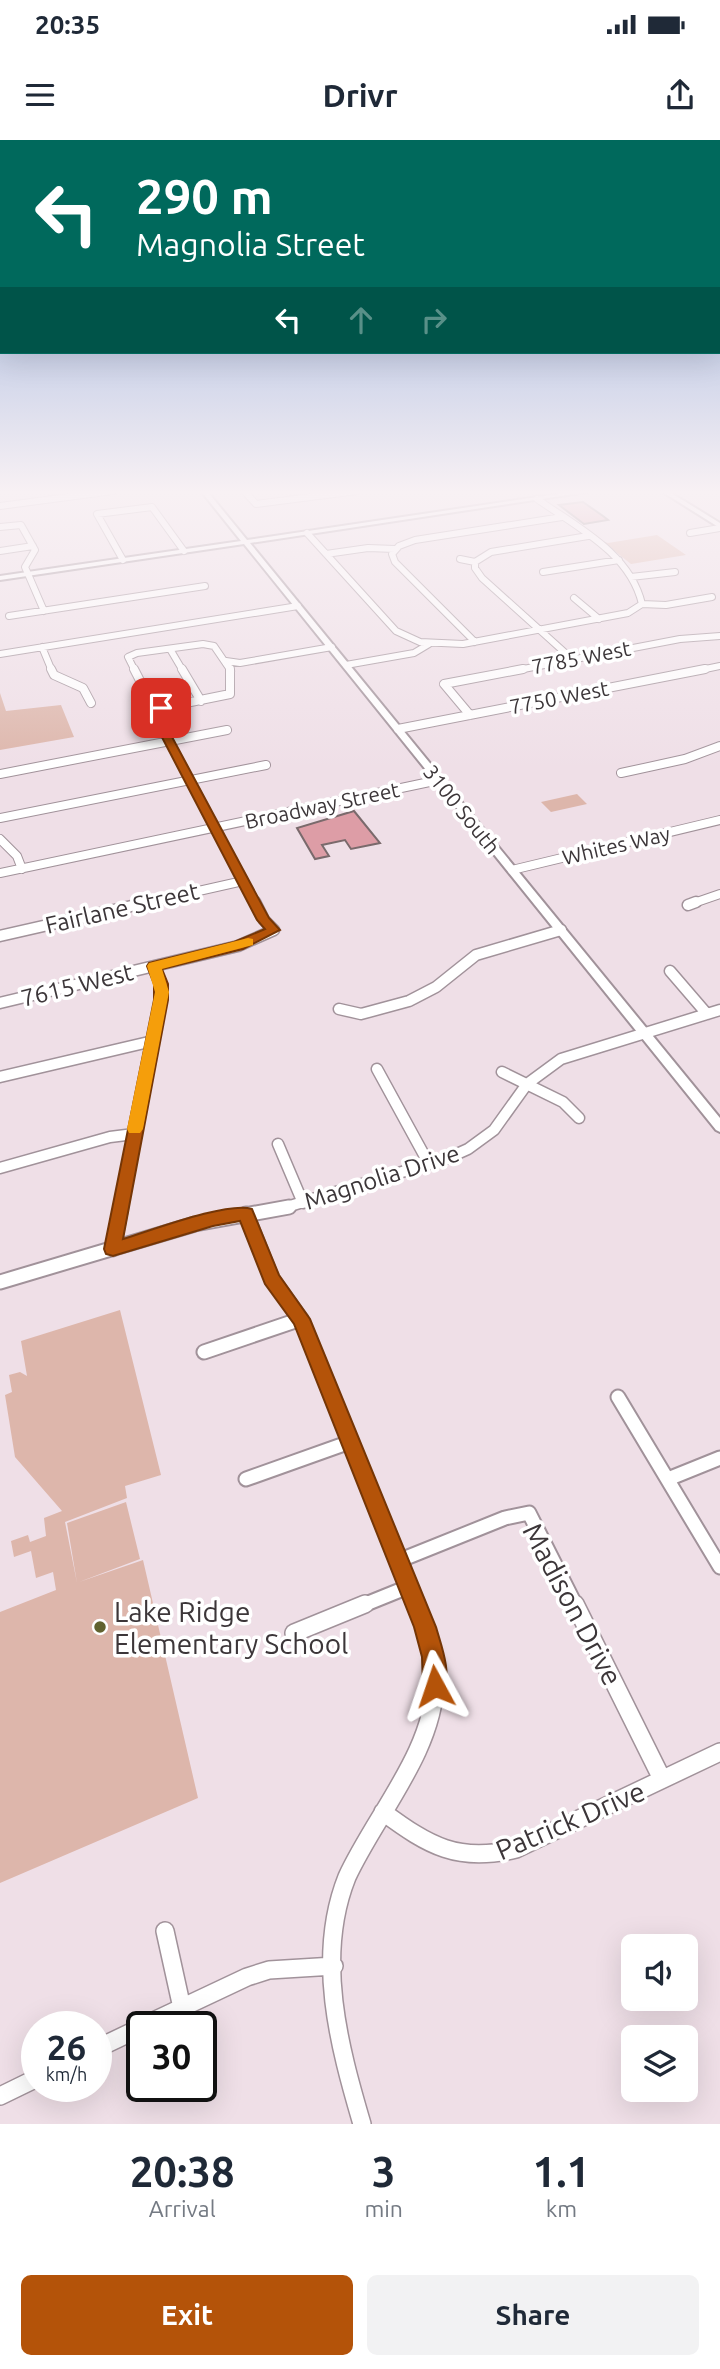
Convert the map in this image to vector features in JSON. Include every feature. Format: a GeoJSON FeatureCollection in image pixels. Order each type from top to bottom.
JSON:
{"type":"FeatureCollection","features":[{"type":"Feature","properties":{"kind":"street"},"geometry":{"type":"LineString","coordinates":[[32,584],[44,611]]}},
{"type":"Feature","properties":{"kind":"street","name":"3100 South"},"geometry":{"type":"LineString","coordinates":[[280,584],[720,1126]]}},
{"type":"Feature","properties":{"kind":"street"},"geometry":{"type":"LineString","coordinates":[[353,584],[396,631],[410,639],[429,644],[475,642],[628,613],[642,604],[666,605],[712,597]]}},
{"type":"Feature","properties":{"kind":"street"},"geometry":{"type":"LineString","coordinates":[[417,584],[475,642]]}},
{"type":"Feature","properties":{"kind":"street"},"geometry":{"type":"LineString","coordinates":[[488,584],[572,659]]}},
{"type":"Feature","properties":{"kind":"street"},"geometry":{"type":"LineString","coordinates":[[634,584],[642,604]]}},
{"type":"Feature","properties":{"kind":"street"},"geometry":{"type":"LineString","coordinates":[[9,617],[205,586]]}},
{"type":"Feature","properties":{"kind":"street"},"geometry":{"type":"LineString","coordinates":[[573,597],[600,619]]}},
{"type":"Feature","properties":{"kind":"street"},"geometry":{"type":"LineString","coordinates":[[0,654],[298,606]]}},
{"type":"Feature","properties":{"kind":"street","name":"7785 West"},"geometry":{"type":"LineString","coordinates":[[470,715],[444,684],[680,639],[720,636]]}},
{"type":"Feature","properties":{"kind":"street"},"geometry":{"type":"LineString","coordinates":[[346,665],[414,653],[429,644]]}},
{"type":"Feature","properties":{"kind":"street"},"geometry":{"type":"LineString","coordinates":[[211,645],[217,648],[232,672],[230,694],[159,708],[151,704],[128,660],[130,655],[170,649],[211,645]]}},
{"type":"Feature","properties":{"kind":"street"},"geometry":{"type":"LineString","coordinates":[[228,665],[332,647]]}},
{"type":"Feature","properties":{"kind":"street"},"geometry":{"type":"LineString","coordinates":[[42,648],[54,675],[83,688],[91,703]]}},
{"type":"Feature","properties":{"kind":"street"},"geometry":{"type":"LineString","coordinates":[[170,649],[201,701]]}},
{"type":"Feature","properties":{"kind":"street","name":"7750 West"},"geometry":{"type":"LineString","coordinates":[[398,729],[720,666]]}},
{"type":"Feature","properties":{"kind":"street"},"geometry":{"type":"LineString","coordinates":[[159,708],[159,722],[243,881]]}},
{"type":"Feature","properties":{"kind":"street"},"geometry":{"type":"LineString","coordinates":[[0,774],[227,730]]}},
{"type":"Feature","properties":{"kind":"street"},"geometry":{"type":"LineString","coordinates":[[621,773],[685,759],[720,746]]}},
{"type":"Feature","properties":{"kind":"street"},"geometry":{"type":"LineString","coordinates":[[0,818],[267,765]]}},
{"type":"Feature","properties":{"kind":"street","name":"Broadway Street"},"geometry":{"type":"LineString","coordinates":[[0,873],[439,780]]}},
{"type":"Feature","properties":{"kind":"street","name":"Whites Way"},"geometry":{"type":"LineString","coordinates":[[512,870],[720,820]]}},
{"type":"Feature","properties":{"kind":"street"},"geometry":{"type":"LineString","coordinates":[[0,839],[17,856],[22,869]]}},
{"type":"Feature","properties":{"kind":"street","name":"7615 West"},"geometry":{"type":"LineString","coordinates":[[0,1003],[238,946],[274,930],[264,920],[243,881]]}},
{"type":"Feature","properties":{"kind":"street","name":"Fairlane Street"},"geometry":{"type":"LineString","coordinates":[[0,936],[243,881]]}},
{"type":"Feature","properties":{"kind":"street"},"geometry":{"type":"LineString","coordinates":[[688,905],[720,894]]}},
{"type":"Feature","properties":{"kind":"street"},"geometry":{"type":"LineString","coordinates":[[339,1009],[361,1014],[409,1001],[436,987],[476,955],[561,930]]}},
{"type":"Feature","properties":{"kind":"street"},"geometry":{"type":"LineString","coordinates":[[113,1249],[162,992],[154,966]]}},
{"type":"Feature","properties":{"kind":"street"},"geometry":{"type":"LineString","coordinates":[[670,971],[707,1014]]}},
{"type":"Feature","properties":{"kind":"street","name":"Magnolia Drive"},"geometry":{"type":"LineString","coordinates":[[0,1282],[213,1219],[303,1203],[448,1158],[482,1141],[505,1117],[527,1084],[561,1059],[720,1010]]}},
{"type":"Feature","properties":{"kind":"street"},"geometry":{"type":"LineString","coordinates":[[0,1077],[153,1041]]}},
{"type":"Feature","properties":{"kind":"street"},"geometry":{"type":"LineString","coordinates":[[377,1069],[429,1164]]}},
{"type":"Feature","properties":{"kind":"street"},"geometry":{"type":"LineString","coordinates":[[502,1072],[563,1102],[579,1118]]}},
{"type":"Feature","properties":{"kind":"street"},"geometry":{"type":"LineString","coordinates":[[0,1168],[134,1134]]}},
{"type":"Feature","properties":{"kind":"street"},"geometry":{"type":"LineString","coordinates":[[278,1144],[303,1203]]}},
{"type":"Feature","properties":{"kind":"street"},"geometry":{"type":"LineString","coordinates":[[246,1213],[272,1279],[301,1319],[425,1627],[433,1657],[435,1686],[430,1716],[342,1890],[337,1917],[334,1966],[340,2046],[362,2124]]}},
{"type":"Feature","properties":{"kind":"street"},"geometry":{"type":"LineString","coordinates":[[204,1352],[301,1319]]}},
{"type":"Feature","properties":{"kind":"street"},"geometry":{"type":"LineString","coordinates":[[618,1397],[720,1567]]}},
{"type":"Feature","properties":{"kind":"street"},"geometry":{"type":"LineString","coordinates":[[246,1479],[350,1442]]}},
{"type":"Feature","properties":{"kind":"street"},"geometry":{"type":"LineString","coordinates":[[668,1479],[720,1458]]}},
{"type":"Feature","properties":{"kind":"street","name":"Madison Drive"},"geometry":{"type":"LineString","coordinates":[[398,1561],[505,1518],[528,1513],[662,1779]]}},
{"type":"Feature","properties":{"kind":"street"},"geometry":{"type":"LineString","coordinates":[[294,1633],[408,1587]]}},
{"type":"Feature","properties":{"kind":"street","name":"Patrick Drive"},"geometry":{"type":"LineString","coordinates":[[383,1812],[433,1846],[453,1854],[492,1856],[516,1849],[720,1752]]}},
{"type":"Feature","properties":{"kind":"street"},"geometry":{"type":"LineString","coordinates":[[165,1931],[182,2008]]}},
{"type":"Feature","properties":{"kind":"street"},"geometry":{"type":"LineString","coordinates":[[176,2011],[247,1976],[269,1970],[334,1966]]}},
{"type":"Feature","properties":{"kind":"street"},"geometry":{"type":"LineString","coordinates":[[0,2096],[21,2086]]}},
{"type":"Feature","properties":{"kind":"shaded area"},"geometry":{"type":"Polygon","coordinates":[[[0,693],[6,711],[61,705],[74,737],[0,750],[0,693]]]}},
{"type":"Feature","properties":{"kind":"shaded area"},"geometry":{"type":"Polygon","coordinates":[[[577,794],[587,804],[551,812],[541,802],[577,794]]]}},
{"type":"Feature","properties":{"kind":"shaded area","name":"Lake Ridge Elementary School"},"geometry":{"type":"Polygon","coordinates":[[[120,1310],[161,1475],[125,1486],[127,1498],[65,1522],[77,1583],[67,1523],[126,1502],[140,1559],[79,1582],[143,1560],[198,1798],[0,1883],[0,1612],[56,1590],[53,1572],[36,1578],[31,1551],[14,1557],[11,1541],[28,1535],[30,1542],[46,1536],[44,1518],[62,1511],[15,1457],[5,1395],[12,1392],[9,1375],[20,1372],[27,1376],[21,1341],[120,1310]]]}},
{"type":"Feature","properties":{"kind":"building"},"geometry":{"type":"Polygon","coordinates":[[[354,811],[380,843],[351,849],[345,840],[322,845],[329,856],[315,859],[297,828],[354,811]]]}},
{"type":"Feature","properties":{"kind":"slow traffic"},"geometry":{"type":"LineString","coordinates":[[135,1129],[162,992],[154,966],[248,942]]}},
{"type":"Feature","properties":{"kind":"place","name":"Lake Ridge Elementary School"},"geometry":{"type":"Point","coordinates":[100,1627]}},
{"type":"Feature","properties":{"kind":"route"},"geometry":{"type":"LineString","coordinates":[[161,708],[157,715],[159,722],[264,920],[274,930],[238,946],[154,966],[161,984],[161,1000],[113,1249],[213,1219],[246,1213],[272,1279],[301,1319],[425,1627],[433,1657],[435,1686]]}}]}
